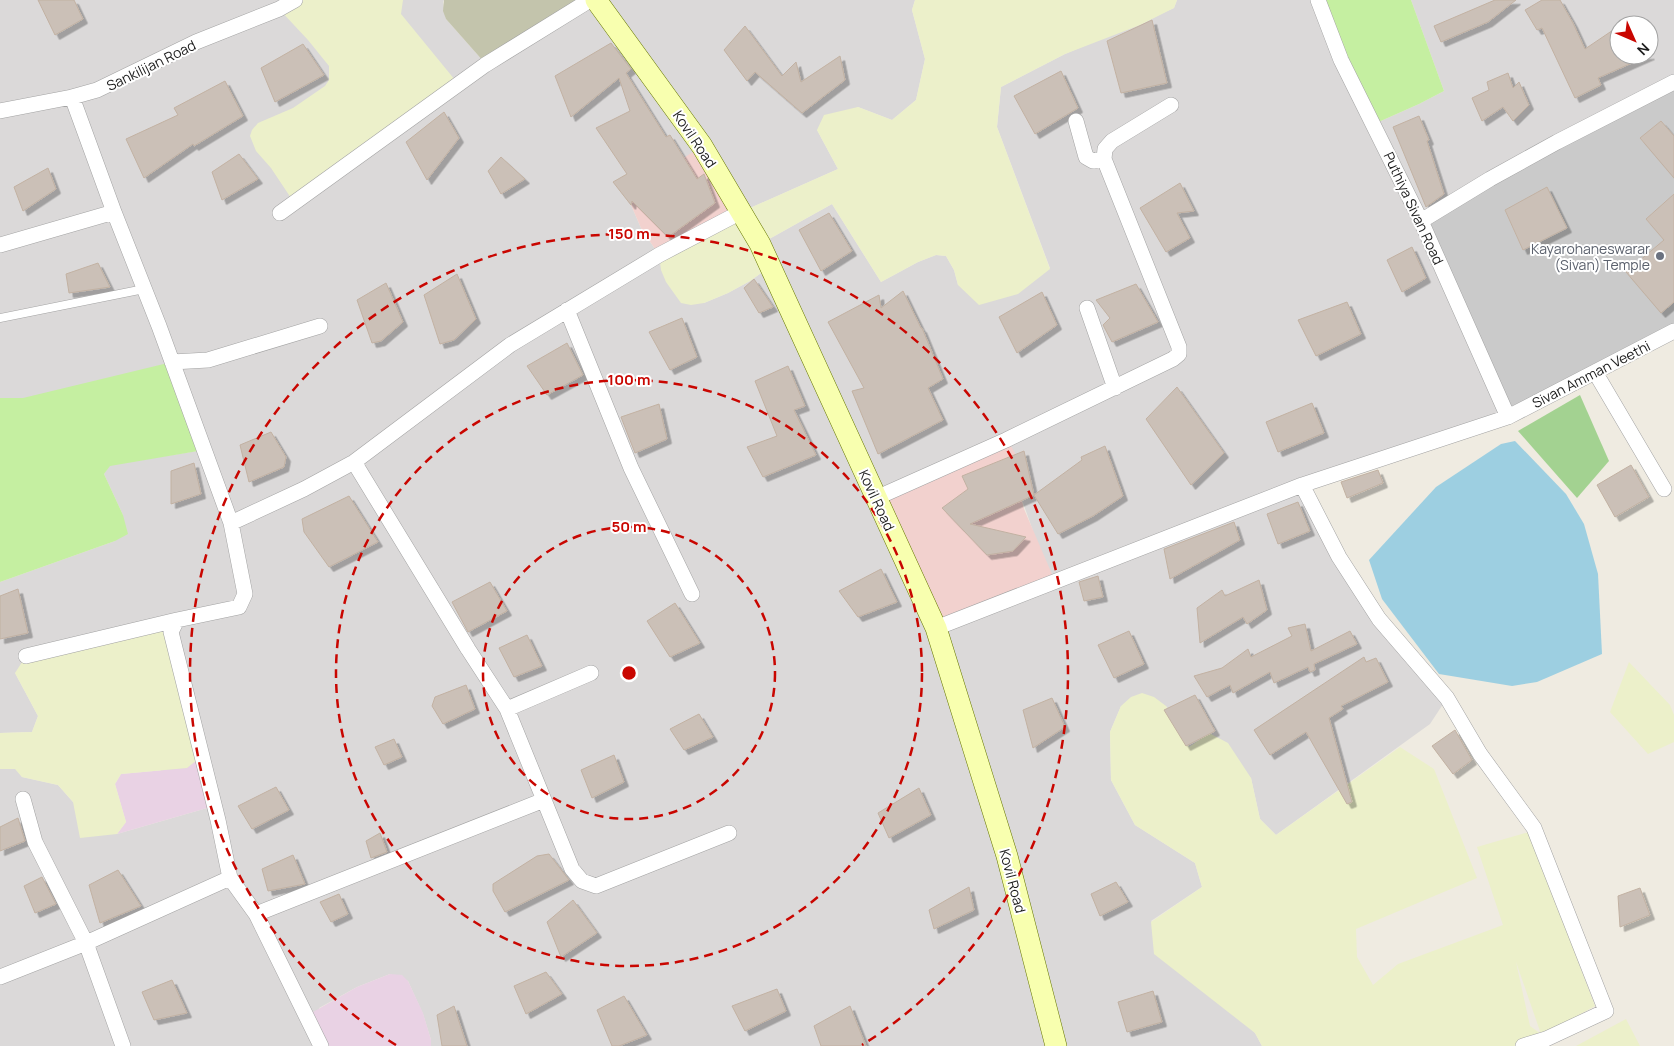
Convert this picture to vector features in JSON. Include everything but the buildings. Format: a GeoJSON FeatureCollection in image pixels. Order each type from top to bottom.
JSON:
{"type":"FeatureCollection","features":[{"type":"Feature","properties":{"kind":"street","name":"Sankilijan Road"},"geometry":{"type":"LineString","coordinates":[[0,111],[72,98],[98,90],[196,42],[279,9],[295,0]]}},
{"type":"Feature","properties":{"kind":"street"},"geometry":{"type":"LineString","coordinates":[[280,213],[485,65],[590,0]]}},
{"type":"Feature","properties":{"kind":"street","name":"Kovil Road"},"geometry":{"type":"LineString","coordinates":[[596,0],[702,146],[771,266],[936,628],[1007,856],[1056,1046]]}},
{"type":"Feature","properties":{"kind":"street","name":"Puthiya Sivan Road"},"geometry":{"type":"LineString","coordinates":[[1318,0],[1341,60],[1421,222],[1508,417]]}},
{"type":"Feature","properties":{"kind":"street"},"geometry":{"type":"LineString","coordinates":[[1421,222],[1490,179],[1674,82]]}},
{"type":"Feature","properties":{"kind":"street"},"geometry":{"type":"LineString","coordinates":[[26,656],[238,607],[245,594],[231,523],[72,98]]}},
{"type":"Feature","properties":{"kind":"street"},"geometry":{"type":"LineString","coordinates":[[876,498],[1006,440],[1115,388],[1173,359],[1179,354],[1179,347],[1104,159],[1105,149],[1112,141],[1171,105]]}},
{"type":"Feature","properties":{"kind":"street"},"geometry":{"type":"LineString","coordinates":[[1076,120],[1086,157],[1093,161],[1104,159]]}},
{"type":"Feature","properties":{"kind":"street"},"geometry":{"type":"LineString","coordinates":[[0,245],[114,212]]}},
{"type":"Feature","properties":{"kind":"street"},"geometry":{"type":"LineString","coordinates":[[231,523],[304,489],[354,462],[510,345],[659,255],[741,212]]}},
{"type":"Feature","properties":{"kind":"street"},"geometry":{"type":"LineString","coordinates":[[1087,308],[1115,388]]}},
{"type":"Feature","properties":{"kind":"street"},"geometry":{"type":"LineString","coordinates":[[567,310],[631,468],[692,594]]}},
{"type":"Feature","properties":{"kind":"street"},"geometry":{"type":"LineString","coordinates":[[172,362],[208,360],[320,326]]}},
{"type":"Feature","properties":{"kind":"street","name":"Sivan Amman Veethi"},"geometry":{"type":"LineString","coordinates":[[936,628],[1302,485],[1508,417],[1674,332]]}},
{"type":"Feature","properties":{"kind":"street"},"geometry":{"type":"LineString","coordinates":[[1595,372],[1664,489]]}},
{"type":"Feature","properties":{"kind":"street"},"geometry":{"type":"LineString","coordinates":[[354,462],[468,649],[507,709],[572,869],[582,881],[596,886],[729,833]]}},
{"type":"Feature","properties":{"kind":"street"},"geometry":{"type":"LineString","coordinates":[[1302,485],[1339,557],[1379,619],[1447,698],[1480,754],[1534,828],[1606,1011],[1546,1039],[1522,1046]]}},
{"type":"Feature","properties":{"kind":"street"},"geometry":{"type":"LineString","coordinates":[[177,620],[171,632],[218,820],[230,878],[256,914],[321,1046]]}},
{"type":"Feature","properties":{"kind":"street"},"geometry":{"type":"LineString","coordinates":[[507,709],[591,673]]}},
{"type":"Feature","properties":{"kind":"street"},"geometry":{"type":"LineString","coordinates":[[23,799],[35,842],[86,943],[123,1046]]}},
{"type":"Feature","properties":{"kind":"street"},"geometry":{"type":"LineString","coordinates":[[256,914],[544,800]]}},
{"type":"Feature","properties":{"kind":"street"},"geometry":{"type":"LineString","coordinates":[[0,977],[86,943],[230,878]]}},
{"type":"Feature","properties":{"kind":"lane"},"geometry":{"type":"LineString","coordinates":[[0,318],[144,289]]}},
{"type":"Feature","properties":{"kind":"shaded area"},"geometry":{"type":"Polygon","coordinates":[[[0,0],[444,0],[446,19],[484,62],[589,0],[915,0],[912,10],[925,59],[916,100],[892,120],[858,107],[817,130],[838,169],[741,212],[631,205],[641,228],[659,255],[704,303],[750,281],[771,266],[760,244],[832,204],[881,282],[918,262],[936,255],[946,256],[954,270],[958,285],[1050,268],[997,127],[1001,87],[1065,54],[1174,8],[1177,0],[1318,0],[1374,124],[1444,91],[1411,0],[1674,0],[1674,82],[1508,417],[1303,486],[1339,557],[1447,698],[1430,724],[1276,835],[1260,819],[1251,778],[1189,748],[1166,706],[1121,706],[1110,732],[1111,780],[1135,825],[1195,863],[1202,887],[1151,921],[1255,1033],[1262,1046],[431,1046],[423,1014],[408,981],[390,974],[357,987],[319,1008],[322,1046],[0,1046],[0,769],[16,769],[22,777],[58,785],[73,802],[117,834],[214,806],[15,673],[38,716],[32,732],[0,733],[0,582],[115,541],[123,515],[104,474],[110,465],[203,450],[23,398],[0,398],[0,0]],[[1021,497],[877,498],[1033,531],[1021,497]]]}},
{"type":"Feature","properties":{"kind":"shaded area"},"geometry":{"type":"Polygon","coordinates":[[[295,0],[403,0],[401,14],[455,80],[295,204],[271,168],[256,151],[250,136],[258,123],[293,108],[325,86],[329,80],[329,66],[279,9],[295,0]]]}},
{"type":"Feature","properties":{"kind":"shaded area"},"geometry":{"type":"Polygon","coordinates":[[[444,0],[589,0],[484,62],[446,19],[443,11],[444,0]]]}},
{"type":"Feature","properties":{"kind":"shaded area"},"geometry":{"type":"Polygon","coordinates":[[[915,0],[1177,0],[1174,8],[1140,25],[1065,54],[1001,87],[997,127],[1050,269],[1018,294],[979,305],[958,285],[954,270],[946,256],[936,255],[918,262],[881,282],[832,204],[760,244],[771,266],[750,281],[704,303],[691,305],[681,303],[666,282],[661,270],[659,255],[741,212],[838,169],[817,130],[824,115],[858,107],[892,120],[916,100],[925,59],[912,10],[915,0]]]}},
{"type":"Feature","properties":{"kind":"shaded area"},"geometry":{"type":"Polygon","coordinates":[[[1674,82],[1674,331],[1508,417],[1421,221],[1674,82]]]}},
{"type":"Feature","properties":{"kind":"shaded area"},"geometry":{"type":"Polygon","coordinates":[[[702,146],[741,212],[659,255],[641,228],[631,205],[633,196],[662,172],[702,146]]]}},
{"type":"Feature","properties":{"kind":"shaded area"},"geometry":{"type":"Polygon","coordinates":[[[1011,446],[1017,457],[1024,509],[1055,581],[936,628],[876,498],[1011,446]]]}},
{"type":"Feature","properties":{"kind":"shaded area"},"geometry":{"type":"Polygon","coordinates":[[[177,620],[171,632],[202,756],[187,768],[121,774],[115,784],[126,822],[117,834],[80,838],[73,802],[58,785],[22,777],[15,769],[0,769],[0,733],[32,732],[38,716],[15,673],[26,656],[177,620]]]}},
{"type":"Feature","properties":{"kind":"shaded area"},"geometry":{"type":"Polygon","coordinates":[[[1629,662],[1670,705],[1674,715],[1674,742],[1648,754],[1610,712],[1629,662]]]}},
{"type":"Feature","properties":{"kind":"shaded area"},"geometry":{"type":"Polygon","coordinates":[[[1142,693],[1154,697],[1166,706],[1189,747],[1209,733],[1228,743],[1251,778],[1260,819],[1276,835],[1400,747],[1434,769],[1477,878],[1356,929],[1357,957],[1373,985],[1398,964],[1503,925],[1477,847],[1529,832],[1595,1006],[1523,1046],[1262,1046],[1255,1033],[1154,954],[1151,922],[1202,887],[1195,863],[1135,825],[1111,780],[1110,732],[1121,706],[1131,697],[1142,693]],[[1516,962],[1530,1026],[1541,1034],[1516,962]]]}},
{"type":"Feature","properties":{"kind":"shaded area"},"geometry":{"type":"Polygon","coordinates":[[[202,756],[214,806],[117,834],[126,822],[115,784],[121,774],[187,768],[202,756]]]}},
{"type":"Feature","properties":{"kind":"shaded area"},"geometry":{"type":"Polygon","coordinates":[[[390,974],[402,975],[408,981],[423,1013],[431,1046],[321,1046],[306,1016],[357,987],[390,974]]]}},
{"type":"Feature","properties":{"kind":"shaded area"},"geometry":{"type":"Polygon","coordinates":[[[1626,1019],[1640,1046],[1576,1046],[1626,1019]]]}},
{"type":"Feature","properties":{"kind":"green space"},"geometry":{"type":"Polygon","coordinates":[[[1318,0],[1411,0],[1444,91],[1374,124],[1318,0]]]}},
{"type":"Feature","properties":{"kind":"green space"},"geometry":{"type":"Polygon","coordinates":[[[172,362],[204,450],[110,466],[104,474],[123,515],[128,534],[115,541],[0,582],[0,398],[23,398],[172,362]]]}},
{"type":"Feature","properties":{"kind":"green space"},"geometry":{"type":"Polygon","coordinates":[[[1580,395],[1609,461],[1577,498],[1518,431],[1580,395]]]}},
{"type":"Feature","properties":{"kind":"water"},"geometry":{"type":"Polygon","coordinates":[[[1515,441],[1566,494],[1584,524],[1598,574],[1602,654],[1537,682],[1512,686],[1439,674],[1382,599],[1369,560],[1436,487],[1501,444],[1515,441]]]}},
{"type":"Feature","properties":{"kind":"place","name":"Kayarohaneswarar (Sivan) Temple"},"geometry":{"type":"Point","coordinates":[1660,256]}}]}
